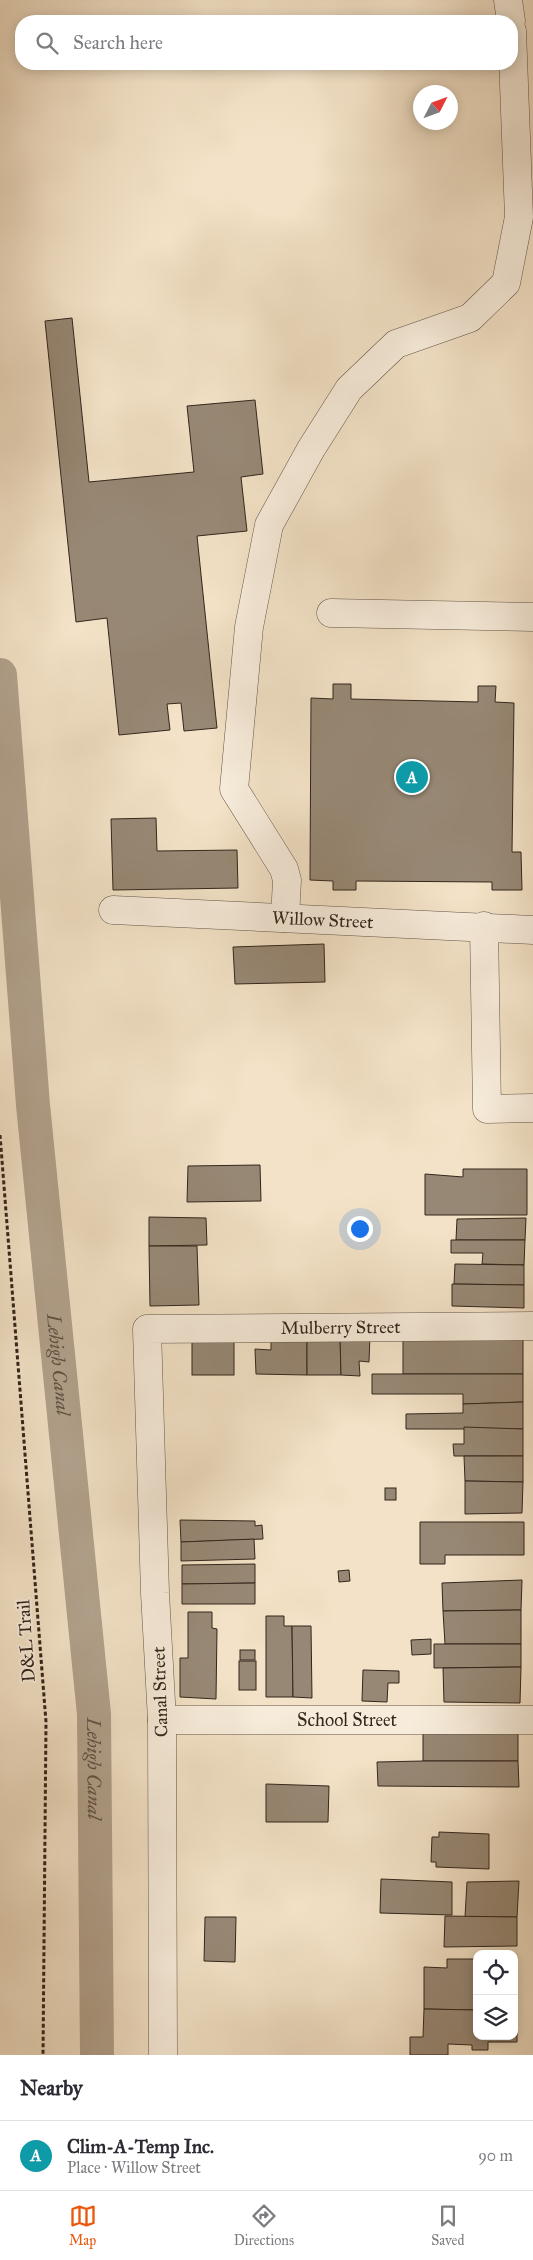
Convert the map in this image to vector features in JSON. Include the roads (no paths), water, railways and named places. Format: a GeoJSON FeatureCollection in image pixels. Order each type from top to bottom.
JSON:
{"type":"FeatureCollection","features":[{"type":"Feature","properties":{"kind":"street"},"geometry":{"type":"LineString","coordinates":[[508,0],[510,15]]}},
{"type":"Feature","properties":{"kind":"street"},"geometry":{"type":"LineString","coordinates":[[286,918],[287,880],[284,869],[234,789],[249,626],[270,525],[311,449],[349,389],[396,344],[470,318],[506,283],[519,217],[513,70]]}},
{"type":"Feature","properties":{"kind":"street"},"geometry":{"type":"LineString","coordinates":[[331,614],[533,617]]}},
{"type":"Feature","properties":{"kind":"street","name":"Willow Street"},"geometry":{"type":"LineString","coordinates":[[113,910],[484,926],[533,930]]}},
{"type":"Feature","properties":{"kind":"street"},"geometry":{"type":"LineString","coordinates":[[484,926],[487,1109],[533,1108]]}},
{"type":"Feature","properties":{"kind":"street","name":"Mulberry Street"},"geometry":{"type":"LineString","coordinates":[[148,1329],[533,1326]]}},
{"type":"Feature","properties":{"kind":"street","name":"Canal Street"},"geometry":{"type":"LineString","coordinates":[[148,1329],[155,1593],[162,1720],[163,2055]]}},
{"type":"Feature","properties":{"kind":"street","name":"School Street"},"geometry":{"type":"LineString","coordinates":[[162,1720],[533,1720]]}},
{"type":"Feature","properties":{"kind":"waterway","name":"Lehigh Canal"},"geometry":{"type":"LineString","coordinates":[[0,675],[33,1105],[94,1714],[97,2055]]}},
{"type":"Feature","properties":{"kind":"place","name":"Clim-A-Temp Inc."},"geometry":{"type":"Point","coordinates":[412,777]}}]}
